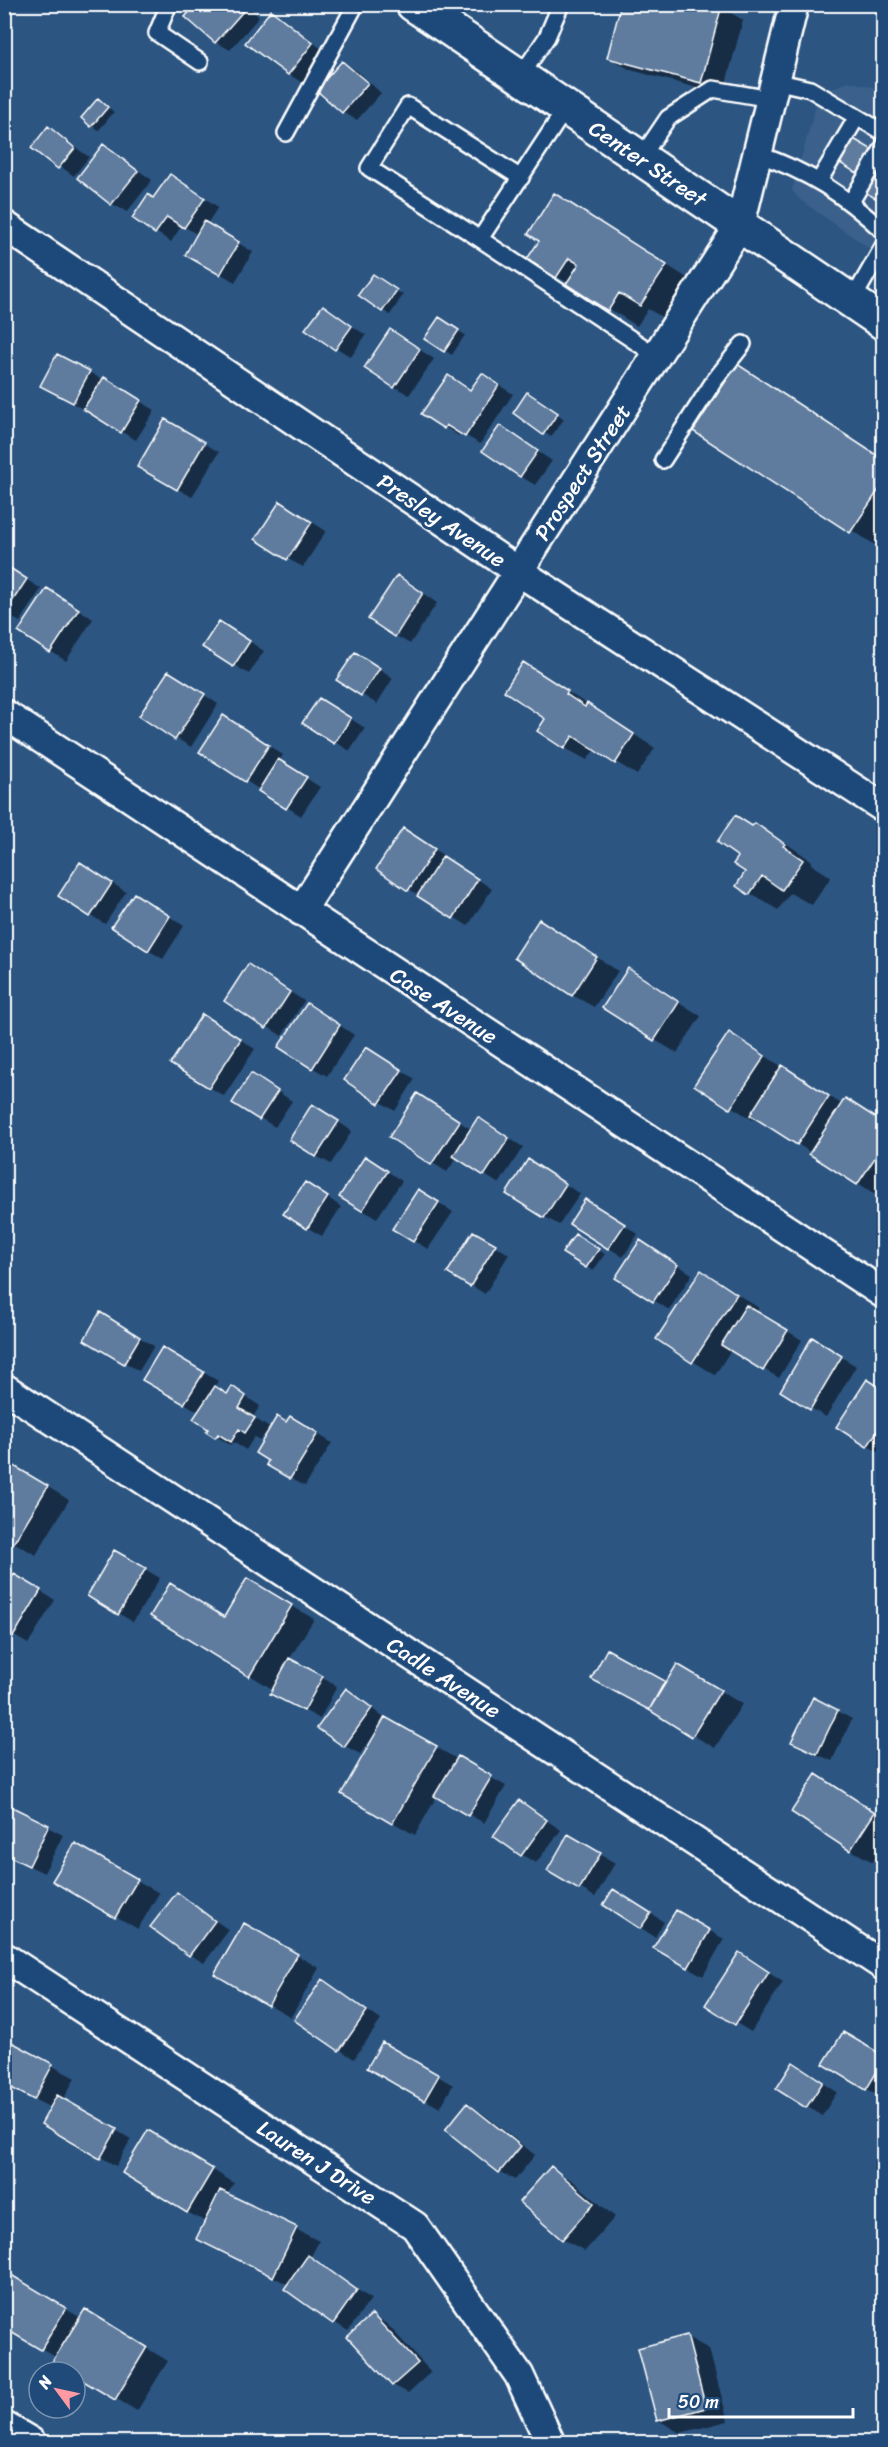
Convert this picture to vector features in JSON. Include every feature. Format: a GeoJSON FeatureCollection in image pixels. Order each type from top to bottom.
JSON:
{"type":"FeatureCollection","features":[{"type":"Feature","properties":{"kind":"main road","name":"Center Street"},"geometry":{"type":"LineString","coordinates":[[413,4],[884,322]]}},
{"type":"Feature","properties":{"kind":"street","name":"Prospect Street"},"geometry":{"type":"LineString","coordinates":[[301,911],[740,225],[794,4]]}},
{"type":"Feature","properties":{"kind":"street","name":"Presley Avenue"},"geometry":{"type":"LineString","coordinates":[[4,225],[518,571],[884,808]]}},
{"type":"Feature","properties":{"kind":"street","name":"Case Avenue"},"geometry":{"type":"LineString","coordinates":[[4,714],[884,1294]]}},
{"type":"Feature","properties":{"kind":"street","name":"Cadle Avenue"},"geometry":{"type":"LineString","coordinates":[[4,1388],[884,1966]]}},
{"type":"Feature","properties":{"kind":"street","name":"Lauren J Drive"},"geometry":{"type":"LineString","coordinates":[[4,1957],[416,2226],[519,2375],[550,2442]]}},
{"type":"Feature","properties":{"kind":"street"},"geometry":{"type":"LineString","coordinates":[[4,2426],[31,2442]]}},
{"type":"Feature","properties":{"kind":"lane"},"geometry":{"type":"LineString","coordinates":[[169,4],[157,33],[200,62]]}},
{"type":"Feature","properties":{"kind":"lane"},"geometry":{"type":"LineString","coordinates":[[286,134],[356,4]]}},
{"type":"Feature","properties":{"kind":"lane"},"geometry":{"type":"LineString","coordinates":[[520,77],[546,37],[561,4]]}},
{"type":"Feature","properties":{"kind":"lane"},"geometry":{"type":"LineString","coordinates":[[641,158],[668,118],[713,89],[810,89],[884,133]]}},
{"type":"Feature","properties":{"kind":"lane"},"geometry":{"type":"LineString","coordinates":[[520,178],[408,106],[369,168],[657,356]]}},
{"type":"Feature","properties":{"kind":"lane"},"geometry":{"type":"LineString","coordinates":[[480,239],[566,108]]}},
{"type":"Feature","properties":{"kind":"lane"},"geometry":{"type":"LineString","coordinates":[[819,181],[856,117]]}},
{"type":"Feature","properties":{"kind":"lane"},"geometry":{"type":"LineString","coordinates":[[850,202],[884,146]]}},
{"type":"Feature","properties":{"kind":"lane"},"geometry":{"type":"LineString","coordinates":[[757,154],[791,166],[819,181],[850,202],[884,232]]}},
{"type":"Feature","properties":{"kind":"lane"},"geometry":{"type":"LineString","coordinates":[[852,301],[884,245]]}},
{"type":"Feature","properties":{"kind":"lane"},"geometry":{"type":"LineString","coordinates":[[663,460],[714,381],[743,344]]}},
{"type":"Feature","properties":{"kind":"shaded area"},"geometry":{"type":"Polygon","coordinates":[[[849,81],[883,90],[883,258],[800,200],[792,190],[819,95],[849,81]]]}},
{"type":"Feature","properties":{"kind":"building"},"geometry":{"type":"Polygon","coordinates":[[[196,4],[242,4],[246,8],[215,43],[185,17],[196,4]]]}},
{"type":"Feature","properties":{"kind":"building"},"geometry":{"type":"Polygon","coordinates":[[[621,4],[722,5],[701,83],[607,58],[621,4]]]}},
{"type":"Feature","properties":{"kind":"building"},"geometry":{"type":"Polygon","coordinates":[[[271,10],[313,43],[288,75],[245,43],[271,10]]]}},
{"type":"Feature","properties":{"kind":"building"},"geometry":{"type":"Polygon","coordinates":[[[342,61],[368,83],[342,113],[316,90],[342,61]]]}},
{"type":"Feature","properties":{"kind":"building"},"geometry":{"type":"Polygon","coordinates":[[[98,98],[108,107],[91,127],[81,118],[98,98]]]}},
{"type":"Feature","properties":{"kind":"building"},"geometry":{"type":"Polygon","coordinates":[[[48,126],[75,148],[58,169],[31,148],[48,126]]]}},
{"type":"Feature","properties":{"kind":"building"},"geometry":{"type":"Polygon","coordinates":[[[852,138],[876,152],[861,176],[837,161],[852,138]]]}},
{"type":"Feature","properties":{"kind":"building"},"geometry":{"type":"Polygon","coordinates":[[[103,144],[138,171],[111,205],[77,178],[103,144]]]}},
{"type":"Feature","properties":{"kind":"building"},"geometry":{"type":"Polygon","coordinates":[[[884,153],[884,203],[861,190],[884,153]]]}},
{"type":"Feature","properties":{"kind":"building"},"geometry":{"type":"Polygon","coordinates":[[[170,174],[205,198],[184,228],[167,217],[155,234],[132,218],[148,194],[153,198],[170,174]]]}},
{"type":"Feature","properties":{"kind":"building"},"geometry":{"type":"Polygon","coordinates":[[[554,193],[667,265],[640,306],[619,293],[608,311],[566,284],[579,264],[569,258],[556,278],[527,259],[539,241],[528,234],[554,193]]]}},
{"type":"Feature","properties":{"kind":"building"},"geometry":{"type":"Polygon","coordinates":[[[204,221],[239,242],[220,275],[185,255],[204,221]]]}},
{"type":"Feature","properties":{"kind":"building"},"geometry":{"type":"Polygon","coordinates":[[[373,274],[397,290],[382,312],[358,295],[373,274]]]}},
{"type":"Feature","properties":{"kind":"building"},"geometry":{"type":"Polygon","coordinates":[[[323,305],[352,326],[335,350],[305,329],[323,305]]]}},
{"type":"Feature","properties":{"kind":"building"},"geometry":{"type":"Polygon","coordinates":[[[439,317],[459,330],[444,352],[424,339],[439,317]]]}},
{"type":"Feature","properties":{"kind":"building"},"geometry":{"type":"Polygon","coordinates":[[[390,329],[420,349],[394,388],[364,368],[390,329]]]}},
{"type":"Feature","properties":{"kind":"building"},"geometry":{"type":"Polygon","coordinates":[[[57,354],[90,371],[73,403],[40,386],[57,354]]]}},
{"type":"Feature","properties":{"kind":"building"},"geometry":{"type":"Polygon","coordinates":[[[737,364],[884,460],[884,482],[850,533],[693,431],[737,364]]]}},
{"type":"Feature","properties":{"kind":"building"},"geometry":{"type":"Polygon","coordinates":[[[482,373],[499,385],[465,437],[446,425],[444,429],[421,414],[448,375],[470,390],[482,373]]]}},
{"type":"Feature","properties":{"kind":"building"},"geometry":{"type":"Polygon","coordinates":[[[104,377],[141,400],[121,433],[83,409],[104,377]]]}},
{"type":"Feature","properties":{"kind":"building"},"geometry":{"type":"Polygon","coordinates":[[[527,392],[558,413],[543,435],[513,413],[527,392]]]}},
{"type":"Feature","properties":{"kind":"building"},"geometry":{"type":"Polygon","coordinates":[[[165,419],[205,442],[177,490],[137,467],[165,419]]]}},
{"type":"Feature","properties":{"kind":"building"},"geometry":{"type":"Polygon","coordinates":[[[500,425],[538,451],[520,477],[482,451],[500,425]]]}},
{"type":"Feature","properties":{"kind":"building"},"geometry":{"type":"Polygon","coordinates":[[[280,501],[312,522],[287,560],[255,539],[280,501]]]}},
{"type":"Feature","properties":{"kind":"building"},"geometry":{"type":"Polygon","coordinates":[[[4,564],[27,579],[4,614],[4,564]]]}},
{"type":"Feature","properties":{"kind":"building"},"geometry":{"type":"Polygon","coordinates":[[[397,575],[423,593],[395,637],[368,619],[397,575]]]}},
{"type":"Feature","properties":{"kind":"building"},"geometry":{"type":"Polygon","coordinates":[[[47,588],[79,609],[50,653],[18,632],[47,588]]]}},
{"type":"Feature","properties":{"kind":"building"},"geometry":{"type":"Polygon","coordinates":[[[219,621],[250,641],[233,667],[202,647],[219,621]]]}},
{"type":"Feature","properties":{"kind":"building"},"geometry":{"type":"Polygon","coordinates":[[[355,652],[380,668],[361,696],[336,680],[355,652]]]}},
{"type":"Feature","properties":{"kind":"building"},"geometry":{"type":"Polygon","coordinates":[[[523,662],[568,691],[566,694],[585,707],[587,703],[634,734],[615,764],[573,736],[564,749],[537,731],[545,719],[504,691],[523,662]]]}},
{"type":"Feature","properties":{"kind":"building"},"geometry":{"type":"Polygon","coordinates":[[[168,671],[205,694],[175,740],[139,716],[168,671]]]}},
{"type":"Feature","properties":{"kind":"building"},"geometry":{"type":"Polygon","coordinates":[[[319,698],[351,718],[334,744],[302,723],[319,698]]]}},
{"type":"Feature","properties":{"kind":"building"},"geometry":{"type":"Polygon","coordinates":[[[223,715],[269,745],[245,782],[199,752],[223,715]]]}},
{"type":"Feature","properties":{"kind":"building"},"geometry":{"type":"Polygon","coordinates":[[[278,759],[307,777],[286,809],[258,791],[278,759]]]}},
{"type":"Feature","properties":{"kind":"building"},"geometry":{"type":"Polygon","coordinates":[[[735,815],[752,826],[755,823],[803,860],[782,890],[762,876],[749,895],[736,886],[745,872],[733,864],[738,857],[717,842],[735,815]]]}},
{"type":"Feature","properties":{"kind":"building"},"geometry":{"type":"Polygon","coordinates":[[[403,828],[435,849],[408,891],[376,869],[403,828]]]}},
{"type":"Feature","properties":{"kind":"building"},"geometry":{"type":"Polygon","coordinates":[[[443,856],[478,879],[453,919],[417,896],[443,856]]]}},
{"type":"Feature","properties":{"kind":"building"},"geometry":{"type":"Polygon","coordinates":[[[80,862],[112,883],[90,917],[58,896],[80,862]]]}},
{"type":"Feature","properties":{"kind":"building"},"geometry":{"type":"Polygon","coordinates":[[[134,893],[170,916],[148,951],[111,927],[134,893]]]}},
{"type":"Feature","properties":{"kind":"building"},"geometry":{"type":"Polygon","coordinates":[[[539,919],[597,957],[572,996],[514,958],[539,919]]]}},
{"type":"Feature","properties":{"kind":"building"},"geometry":{"type":"Polygon","coordinates":[[[248,964],[290,992],[266,1029],[224,1001],[248,964]]]}},
{"type":"Feature","properties":{"kind":"building"},"geometry":{"type":"Polygon","coordinates":[[[628,968],[679,1002],[654,1041],[602,1008],[628,968]]]}},
{"type":"Feature","properties":{"kind":"building"},"geometry":{"type":"Polygon","coordinates":[[[307,1003],[340,1025],[312,1069],[278,1047],[307,1003]]]}},
{"type":"Feature","properties":{"kind":"building"},"geometry":{"type":"Polygon","coordinates":[[[202,1014],[241,1039],[209,1088],[170,1064],[202,1014]]]}},
{"type":"Feature","properties":{"kind":"building"},"geometry":{"type":"Polygon","coordinates":[[[729,1032],[765,1056],[730,1109],[694,1085],[729,1032]]]}},
{"type":"Feature","properties":{"kind":"building"},"geometry":{"type":"Polygon","coordinates":[[[366,1047],[402,1070],[379,1104],[344,1080],[366,1047]]]}},
{"type":"Feature","properties":{"kind":"building"},"geometry":{"type":"Polygon","coordinates":[[[782,1065],[829,1096],[797,1145],[750,1115],[782,1065]]]}},
{"type":"Feature","properties":{"kind":"building"},"geometry":{"type":"Polygon","coordinates":[[[251,1073],[278,1091],[259,1120],[232,1103],[251,1073]]]}},
{"type":"Feature","properties":{"kind":"building"},"geometry":{"type":"Polygon","coordinates":[[[417,1093],[460,1121],[431,1165],[389,1137],[417,1093]]]}},
{"type":"Feature","properties":{"kind":"building"},"geometry":{"type":"Polygon","coordinates":[[[845,1098],[884,1123],[884,1144],[857,1185],[809,1154],[845,1098]]]}},
{"type":"Feature","properties":{"kind":"building"},"geometry":{"type":"Polygon","coordinates":[[[312,1104],[339,1121],[316,1157],[289,1140],[312,1104]]]}},
{"type":"Feature","properties":{"kind":"building"},"geometry":{"type":"Polygon","coordinates":[[[478,1117],[509,1138],[484,1176],[453,1156],[478,1117]]]}},
{"type":"Feature","properties":{"kind":"building"},"geometry":{"type":"Polygon","coordinates":[[[365,1156],[388,1171],[362,1211],[339,1197],[365,1156]]]}},
{"type":"Feature","properties":{"kind":"building"},"geometry":{"type":"Polygon","coordinates":[[[528,1159],[566,1184],[544,1218],[506,1194],[528,1159]]]}},
{"type":"Feature","properties":{"kind":"building"},"geometry":{"type":"Polygon","coordinates":[[[305,1182],[328,1197],[307,1229],[283,1214],[305,1182]]]}},
{"type":"Feature","properties":{"kind":"building"},"geometry":{"type":"Polygon","coordinates":[[[418,1189],[439,1202],[413,1242],[392,1229],[418,1189]]]}},
{"type":"Feature","properties":{"kind":"building"},"geometry":{"type":"Polygon","coordinates":[[[585,1199],[625,1224],[608,1249],[569,1224],[585,1199]]]}},
{"type":"Feature","properties":{"kind":"building"},"geometry":{"type":"Polygon","coordinates":[[[473,1231],[496,1244],[470,1287],[447,1273],[473,1231]]]}},
{"type":"Feature","properties":{"kind":"building"},"geometry":{"type":"Polygon","coordinates":[[[575,1234],[599,1249],[586,1268],[562,1253],[575,1234]]]}},
{"type":"Feature","properties":{"kind":"building"},"geometry":{"type":"Polygon","coordinates":[[[640,1240],[678,1265],[653,1302],[615,1278],[640,1240]]]}},
{"type":"Feature","properties":{"kind":"building"},"geometry":{"type":"Polygon","coordinates":[[[701,1270],[737,1294],[692,1363],[656,1339],[701,1270]]]}},
{"type":"Feature","properties":{"kind":"building"},"geometry":{"type":"Polygon","coordinates":[[[746,1305],[788,1330],[763,1371],[721,1345],[746,1305]]]}},
{"type":"Feature","properties":{"kind":"building"},"geometry":{"type":"Polygon","coordinates":[[[100,1312],[140,1337],[124,1364],[84,1340],[100,1312]]]}},
{"type":"Feature","properties":{"kind":"building"},"geometry":{"type":"Polygon","coordinates":[[[812,1337],[842,1356],[810,1410],[780,1391],[812,1337]]]}},
{"type":"Feature","properties":{"kind":"building"},"geometry":{"type":"Polygon","coordinates":[[[162,1347],[204,1372],[184,1404],[142,1380],[162,1347]]]}},
{"type":"Feature","properties":{"kind":"building"},"geometry":{"type":"Polygon","coordinates":[[[867,1379],[884,1390],[884,1421],[867,1447],[836,1427],[867,1379]]]}},
{"type":"Feature","properties":{"kind":"building"},"geometry":{"type":"Polygon","coordinates":[[[215,1386],[227,1394],[232,1386],[246,1396],[239,1408],[255,1418],[245,1433],[239,1429],[231,1442],[218,1434],[215,1438],[206,1432],[208,1429],[193,1419],[215,1386]]]}},
{"type":"Feature","properties":{"kind":"building"},"geometry":{"type":"Polygon","coordinates":[[[277,1416],[286,1422],[290,1416],[318,1433],[290,1479],[266,1465],[268,1461],[255,1453],[277,1416]]]}},
{"type":"Feature","properties":{"kind":"building"},"geometry":{"type":"Polygon","coordinates":[[[4,1460],[48,1486],[13,1544],[4,1539],[4,1460]]]}},
{"type":"Feature","properties":{"kind":"building"},"geometry":{"type":"Polygon","coordinates":[[[114,1550],[146,1568],[118,1615],[87,1596],[114,1550]]]}},
{"type":"Feature","properties":{"kind":"building"},"geometry":{"type":"Polygon","coordinates":[[[14,1574],[41,1590],[13,1637],[4,1632],[4,1590],[14,1574]]]}},
{"type":"Feature","properties":{"kind":"building"},"geometry":{"type":"Polygon","coordinates":[[[247,1578],[292,1605],[249,1677],[150,1616],[170,1583],[224,1617],[247,1578]]]}},
{"type":"Feature","properties":{"kind":"building"},"geometry":{"type":"Polygon","coordinates":[[[607,1649],[665,1681],[649,1710],[591,1679],[607,1649]]]}},
{"type":"Feature","properties":{"kind":"building"},"geometry":{"type":"Polygon","coordinates":[[[289,1658],[323,1676],[304,1711],[270,1694],[289,1658]]]}},
{"type":"Feature","properties":{"kind":"building"},"geometry":{"type":"Polygon","coordinates":[[[677,1664],[721,1690],[692,1737],[649,1710],[677,1664]]]}},
{"type":"Feature","properties":{"kind":"building"},"geometry":{"type":"Polygon","coordinates":[[[346,1688],[372,1708],[344,1747],[317,1728],[346,1688]]]}},
{"type":"Feature","properties":{"kind":"building"},"geometry":{"type":"Polygon","coordinates":[[[813,1697],[838,1710],[817,1754],[791,1742],[813,1697]]]}},
{"type":"Feature","properties":{"kind":"building"},"geometry":{"type":"Polygon","coordinates":[[[385,1717],[437,1746],[392,1824],[341,1794],[385,1717]]]}},
{"type":"Feature","properties":{"kind":"building"},"geometry":{"type":"Polygon","coordinates":[[[458,1756],[492,1776],[468,1816],[434,1796],[458,1756]]]}},
{"type":"Feature","properties":{"kind":"building"},"geometry":{"type":"Polygon","coordinates":[[[816,1774],[875,1812],[850,1851],[791,1812],[816,1774]]]}},
{"type":"Feature","properties":{"kind":"building"},"geometry":{"type":"Polygon","coordinates":[[[519,1800],[547,1820],[521,1856],[493,1836],[519,1800]]]}},
{"type":"Feature","properties":{"kind":"building"},"geometry":{"type":"Polygon","coordinates":[[[4,1803],[49,1825],[29,1866],[4,1854],[4,1803]]]}},
{"type":"Feature","properties":{"kind":"building"},"geometry":{"type":"Polygon","coordinates":[[[568,1834],[601,1853],[579,1890],[547,1871],[568,1834]]]}},
{"type":"Feature","properties":{"kind":"building"},"geometry":{"type":"Polygon","coordinates":[[[75,1843],[138,1879],[115,1918],[52,1881],[75,1843]]]}},
{"type":"Feature","properties":{"kind":"building"},"geometry":{"type":"Polygon","coordinates":[[[613,1889],[651,1913],[640,1929],[603,1905],[613,1889]]]}},
{"type":"Feature","properties":{"kind":"building"},"geometry":{"type":"Polygon","coordinates":[[[177,1892],[215,1921],[189,1956],[150,1927],[177,1892]]]}},
{"type":"Feature","properties":{"kind":"building"},"geometry":{"type":"Polygon","coordinates":[[[676,1910],[710,1930],[688,1968],[653,1948],[676,1910]]]}},
{"type":"Feature","properties":{"kind":"building"},"geometry":{"type":"Polygon","coordinates":[[[244,1923],[298,1954],[268,2006],[214,1974],[244,1923]]]}},
{"type":"Feature","properties":{"kind":"building"},"geometry":{"type":"Polygon","coordinates":[[[739,1952],[769,1972],[735,2025],[705,2005],[739,1952]]]}},
{"type":"Feature","properties":{"kind":"building"},"geometry":{"type":"Polygon","coordinates":[[[322,1979],[367,2011],[339,2051],[294,2020],[322,1979]]]}},
{"type":"Feature","properties":{"kind":"building"},"geometry":{"type":"Polygon","coordinates":[[[843,2032],[884,2056],[884,2060],[866,2090],[823,2064],[843,2032]]]}},
{"type":"Feature","properties":{"kind":"building"},"geometry":{"type":"Polygon","coordinates":[[[4,2038],[53,2064],[34,2100],[4,2084],[4,2038]]]}},
{"type":"Feature","properties":{"kind":"building"},"geometry":{"type":"Polygon","coordinates":[[[382,2042],[439,2075],[424,2101],[367,2068],[382,2042]]]}},
{"type":"Feature","properties":{"kind":"building"},"geometry":{"type":"Polygon","coordinates":[[[793,2062],[823,2082],[806,2108],[776,2089],[793,2062]]]}},
{"type":"Feature","properties":{"kind":"building"},"geometry":{"type":"Polygon","coordinates":[[[57,2095],[117,2129],[100,2159],[41,2124],[57,2095]]]}},
{"type":"Feature","properties":{"kind":"building"},"geometry":{"type":"Polygon","coordinates":[[[467,2103],[521,2146],[499,2173],[445,2130],[467,2103]]]}},
{"type":"Feature","properties":{"kind":"building"},"geometry":{"type":"Polygon","coordinates":[[[884,2116],[884,2132],[876,2128],[884,2116]]]}},
{"type":"Feature","properties":{"kind":"building"},"geometry":{"type":"Polygon","coordinates":[[[148,2130],[213,2169],[187,2213],[122,2173],[148,2130]]]}},
{"type":"Feature","properties":{"kind":"building"},"geometry":{"type":"Polygon","coordinates":[[[551,2166],[594,2203],[562,2240],[519,2202],[551,2166]]]}},
{"type":"Feature","properties":{"kind":"building"},"geometry":{"type":"Polygon","coordinates":[[[220,2190],[297,2227],[273,2277],[196,2239],[220,2190]]]}},
{"type":"Feature","properties":{"kind":"building"},"geometry":{"type":"Polygon","coordinates":[[[308,2255],[357,2290],[333,2324],[284,2289],[308,2255]]]}},
{"type":"Feature","properties":{"kind":"building"},"geometry":{"type":"Polygon","coordinates":[[[8,2273],[66,2308],[41,2350],[4,2328],[4,2279],[8,2273]]]}},
{"type":"Feature","properties":{"kind":"building"},"geometry":{"type":"Polygon","coordinates":[[[85,2309],[147,2347],[115,2400],[87,2383],[87,2360],[53,2360],[85,2309]]]}},
{"type":"Feature","properties":{"kind":"building"},"geometry":{"type":"Polygon","coordinates":[[[372,2314],[418,2363],[392,2386],[347,2337],[372,2314]]]}},
{"type":"Feature","properties":{"kind":"building"},"geometry":{"type":"Polygon","coordinates":[[[687,2335],[706,2408],[657,2421],[638,2348],[687,2335]]]}}]}
